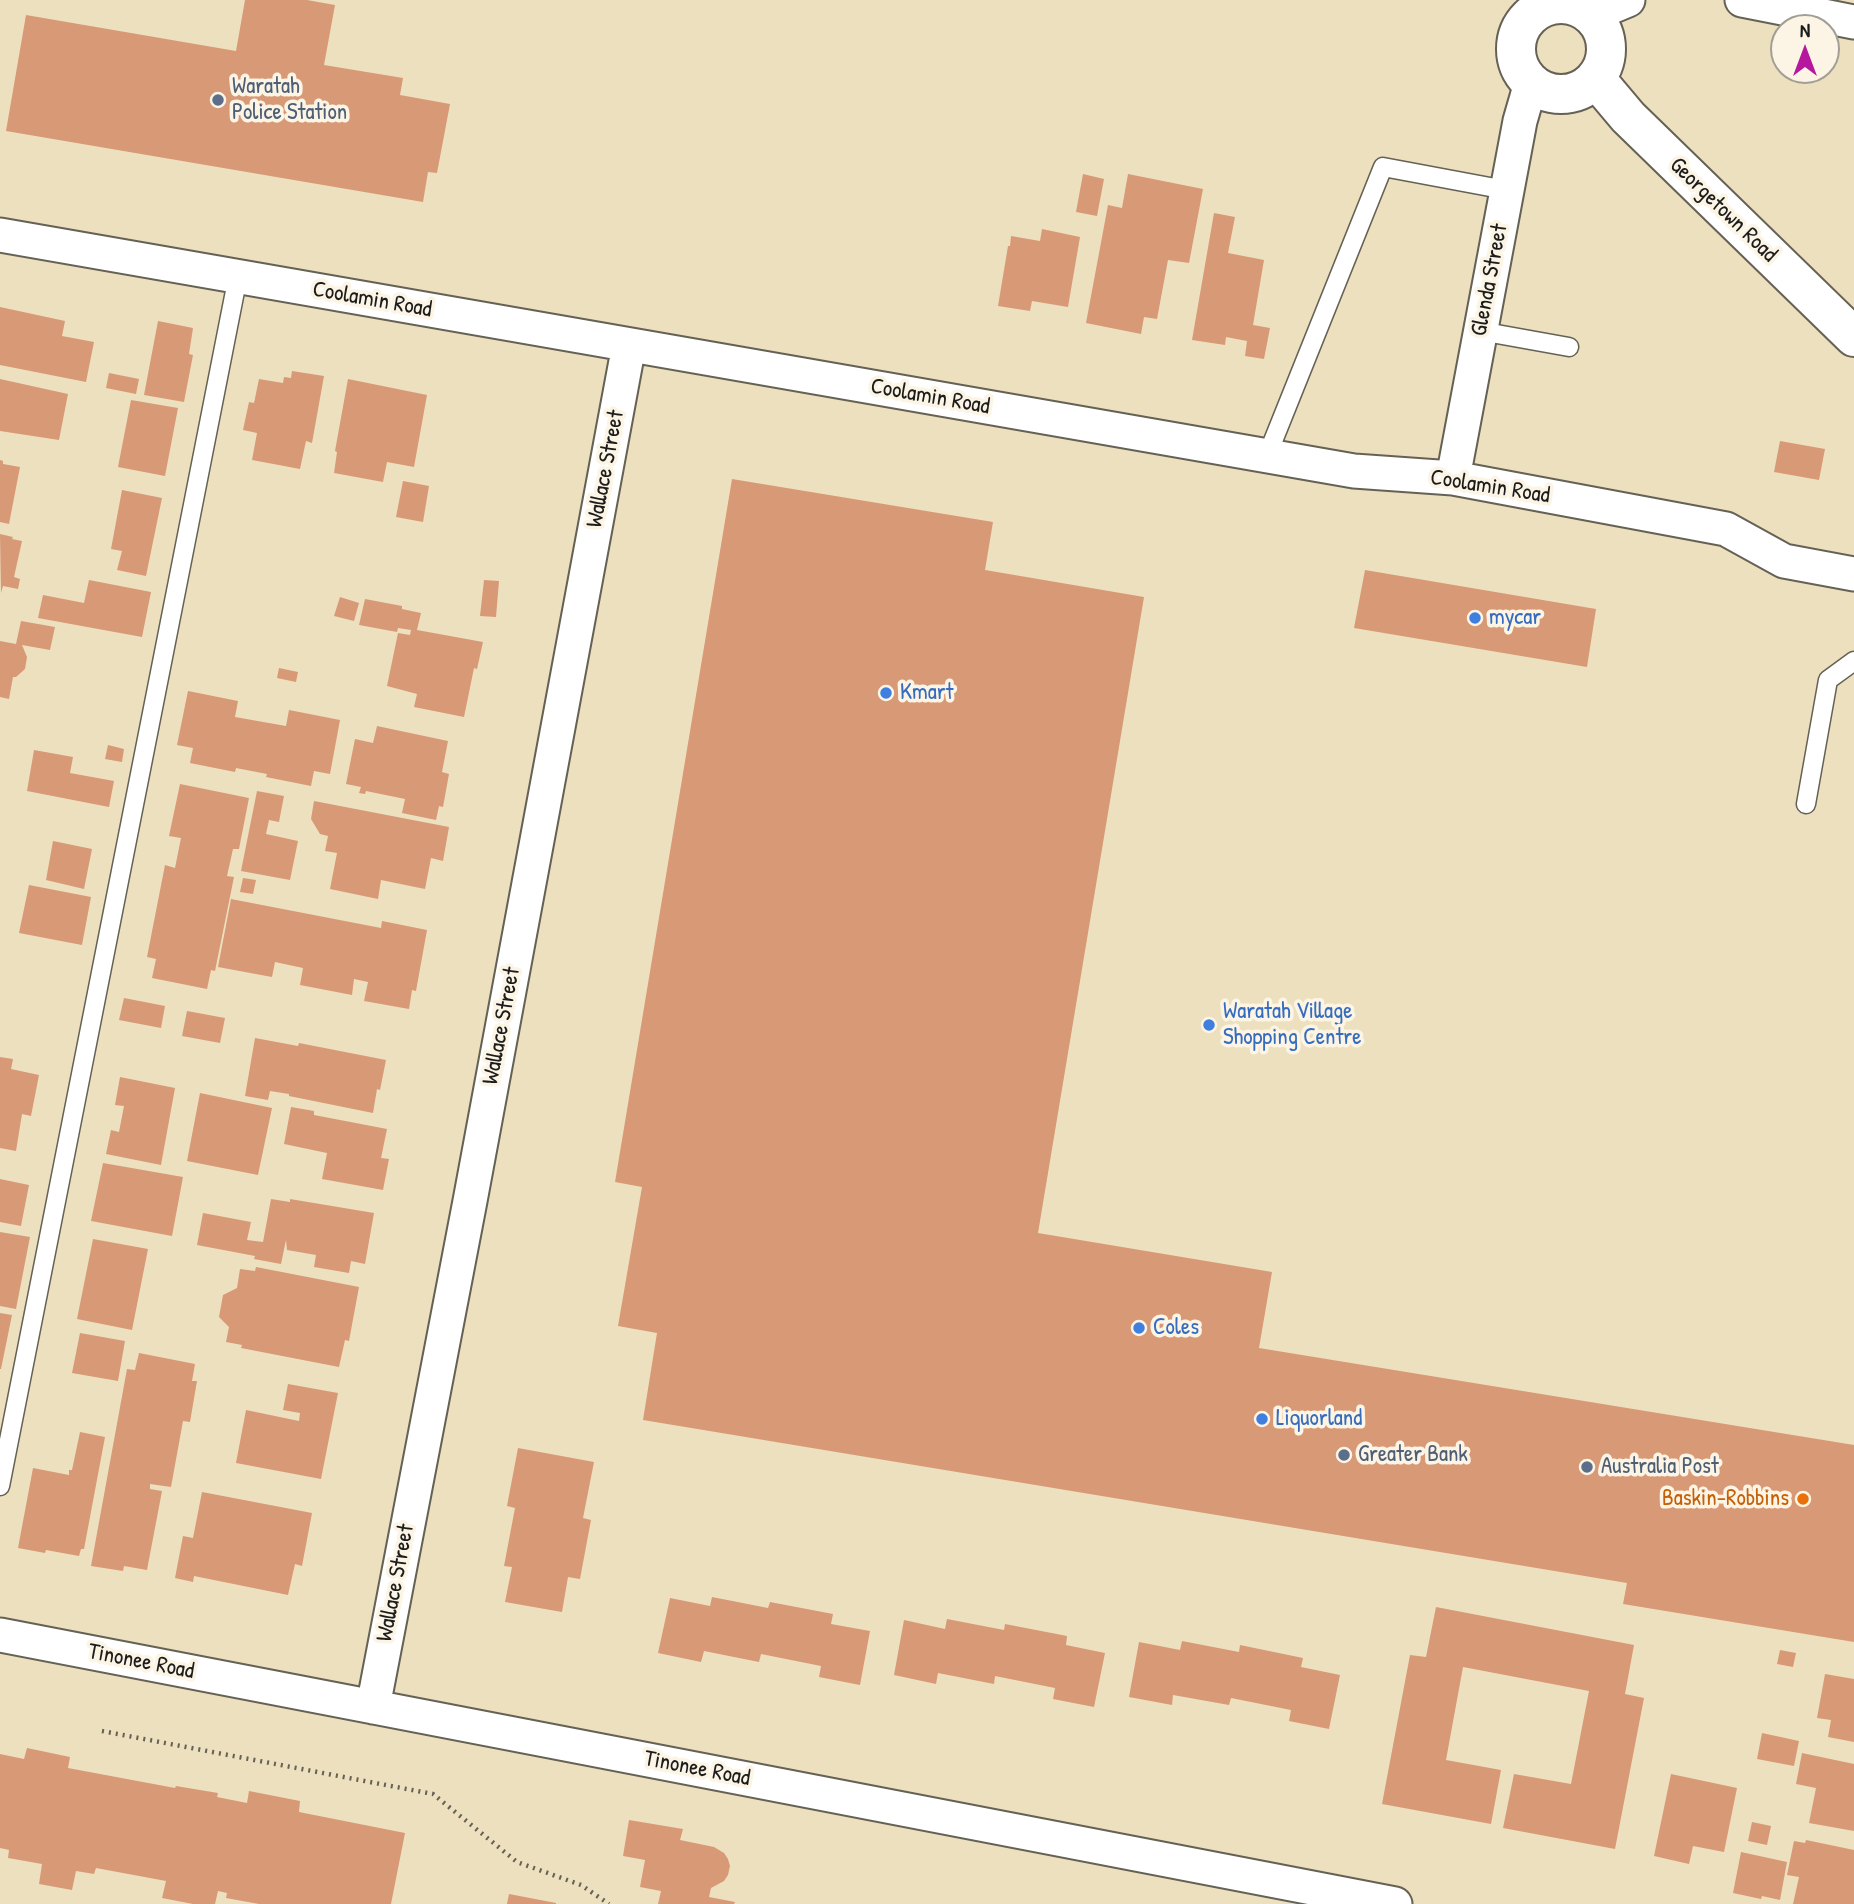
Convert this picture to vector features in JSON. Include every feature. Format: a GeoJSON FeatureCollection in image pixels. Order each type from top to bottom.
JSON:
{"type":"FeatureCollection","features":[{"type":"Feature","properties":{"kind":"street"},"geometry":{"type":"LineString","coordinates":[[1592,15],[1628,0]]}},
{"type":"Feature","properties":{"kind":"street"},"geometry":{"type":"LineString","coordinates":[[1742,0],[1854,22]]}},
{"type":"Feature","properties":{"kind":"street"},"geometry":{"type":"LineString","coordinates":[[1568,4],[1592,15],[1600,24],[1607,47],[1606,59],[1595,79],[1587,87],[1564,94],[1541,90],[1531,83],[1519,66],[1516,45],[1522,26],[1517,9],[1568,4]]}},
{"type":"Feature","properties":{"kind":"street","name":"Georgetown Road"},"geometry":{"type":"LineString","coordinates":[[1595,79],[1628,117],[1854,337]]}},
{"type":"Feature","properties":{"kind":"street","name":"Glenda Street"},"geometry":{"type":"LineString","coordinates":[[1453,478],[1506,190],[1531,83]]}},
{"type":"Feature","properties":{"kind":"street","name":"Coolamin Road"},"geometry":{"type":"LineString","coordinates":[[0,235],[1354,471],[1453,478],[1726,529],[1784,561],[1854,574]]}},
{"type":"Feature","properties":{"kind":"street","name":"Wallace Street"},"geometry":{"type":"LineString","coordinates":[[373,1707],[629,345]]}},
{"type":"Feature","properties":{"kind":"street","name":"Tinonee Road"},"geometry":{"type":"LineString","coordinates":[[0,1635],[1395,1904]]}},
{"type":"Feature","properties":{"kind":"lane"},"geometry":{"type":"LineString","coordinates":[[1268,456],[1383,167],[1506,190]]}},
{"type":"Feature","properties":{"kind":"lane"},"geometry":{"type":"LineString","coordinates":[[0,1486],[238,276]]}},
{"type":"Feature","properties":{"kind":"lane"},"geometry":{"type":"LineString","coordinates":[[1480,331],[1569,347]]}},
{"type":"Feature","properties":{"kind":"lane"},"geometry":{"type":"LineString","coordinates":[[1806,804],[1828,680],[1854,661]]}},
{"type":"Feature","properties":{"kind":"path"},"geometry":{"type":"LineString","coordinates":[[102,1731],[433,1794],[517,1862],[581,1885],[609,1904]]}},
{"type":"Feature","properties":{"kind":"building","name":"Waratah Police Station"},"geometry":{"type":"Polygon","coordinates":[[[245,0],[307,0],[335,5],[324,65],[403,78],[400,95],[450,104],[437,173],[428,172],[423,202],[6,131],[26,15],[236,51],[245,0]]]}},
{"type":"Feature","properties":{"kind":"building"},"geometry":{"type":"Polygon","coordinates":[[[1083,174],[1104,179],[1097,216],[1076,212],[1083,174]]]}},
{"type":"Feature","properties":{"kind":"building"},"geometry":{"type":"Polygon","coordinates":[[[1128,174],[1203,189],[1189,263],[1168,260],[1157,319],[1144,317],[1141,334],[1086,323],[1108,205],[1122,208],[1128,174]]]}},
{"type":"Feature","properties":{"kind":"building"},"geometry":{"type":"Polygon","coordinates":[[[1214,213],[1235,217],[1228,253],[1264,260],[1253,325],[1270,328],[1264,359],[1245,356],[1247,341],[1226,337],[1225,345],[1192,340],[1214,213]]]}},
{"type":"Feature","properties":{"kind":"building"},"geometry":{"type":"Polygon","coordinates":[[[1042,229],[1080,237],[1068,307],[1032,301],[1030,311],[998,306],[1011,236],[1040,241],[1042,229]]]}},
{"type":"Feature","properties":{"kind":"building"},"geometry":{"type":"Polygon","coordinates":[[[0,307],[65,321],[62,336],[94,342],[86,382],[0,365],[0,307]]]}},
{"type":"Feature","properties":{"kind":"building"},"geometry":{"type":"Polygon","coordinates":[[[158,321],[193,328],[189,354],[193,355],[184,402],[144,395],[158,321]]]}},
{"type":"Feature","properties":{"kind":"building"},"geometry":{"type":"Polygon","coordinates":[[[292,371],[324,376],[312,443],[306,441],[300,469],[252,460],[257,433],[243,430],[249,402],[254,403],[259,379],[283,383],[284,377],[291,378],[292,371]]]}},
{"type":"Feature","properties":{"kind":"building"},"geometry":{"type":"Polygon","coordinates":[[[109,373],[139,379],[136,394],[106,388],[109,373]]]}},
{"type":"Feature","properties":{"kind":"building"},"geometry":{"type":"Polygon","coordinates":[[[0,379],[68,394],[59,440],[0,431],[0,379]]]}},
{"type":"Feature","properties":{"kind":"building"},"geometry":{"type":"Polygon","coordinates":[[[348,379],[427,395],[414,467],[387,462],[383,482],[334,473],[335,451],[348,379]]]}},
{"type":"Feature","properties":{"kind":"building"},"geometry":{"type":"Polygon","coordinates":[[[131,400],[178,408],[165,476],[118,467],[131,400]]]}},
{"type":"Feature","properties":{"kind":"building"},"geometry":{"type":"Polygon","coordinates":[[[1780,441],[1825,449],[1819,480],[1774,472],[1780,441]]]}},
{"type":"Feature","properties":{"kind":"building"},"geometry":{"type":"Polygon","coordinates":[[[0,460],[3,464],[20,467],[9,524],[0,522],[0,460]]]}},
{"type":"Feature","properties":{"kind":"building"},"geometry":{"type":"Polygon","coordinates":[[[732,479],[993,522],[985,570],[1144,597],[1038,1233],[1272,1272],[1259,1348],[1854,1445],[1854,1642],[1623,1604],[1627,1583],[643,1420],[657,1333],[618,1326],[642,1187],[615,1182],[732,479]]]}},
{"type":"Feature","properties":{"kind":"building"},"geometry":{"type":"Polygon","coordinates":[[[403,481],[429,486],[423,522],[396,517],[403,481]]]}},
{"type":"Feature","properties":{"kind":"building"},"geometry":{"type":"Polygon","coordinates":[[[122,490],[162,498],[146,576],[117,570],[122,551],[111,549],[122,490]]]}},
{"type":"Feature","properties":{"kind":"building"},"geometry":{"type":"Polygon","coordinates":[[[0,534],[22,541],[14,577],[20,579],[18,589],[3,586],[1,593],[0,534]]]}},
{"type":"Feature","properties":{"kind":"building","name":"mycar"},"geometry":{"type":"Polygon","coordinates":[[[1365,570],[1596,609],[1587,667],[1354,628],[1365,570]]]}},
{"type":"Feature","properties":{"kind":"building"},"geometry":{"type":"Polygon","coordinates":[[[89,580],[151,592],[142,637],[38,618],[43,595],[84,603],[89,580]]]}},
{"type":"Feature","properties":{"kind":"building"},"geometry":{"type":"Polygon","coordinates":[[[484,580],[499,581],[496,617],[480,616],[484,580]]]}},
{"type":"Feature","properties":{"kind":"building"},"geometry":{"type":"Polygon","coordinates":[[[340,597],[359,603],[354,621],[334,616],[340,597]]]}},
{"type":"Feature","properties":{"kind":"building"},"geometry":{"type":"Polygon","coordinates":[[[365,599],[402,606],[402,609],[421,613],[417,630],[483,642],[477,669],[474,668],[464,717],[414,707],[417,694],[387,686],[398,633],[410,635],[411,630],[398,628],[397,632],[359,625],[365,599]]]}},
{"type":"Feature","properties":{"kind":"building"},"geometry":{"type":"Polygon","coordinates":[[[21,621],[55,627],[50,650],[22,645],[27,657],[25,669],[13,677],[9,699],[0,697],[0,641],[16,644],[21,621]]]}},
{"type":"Feature","properties":{"kind":"building"},"geometry":{"type":"Polygon","coordinates":[[[279,668],[298,672],[296,682],[277,678],[279,668]]]}},
{"type":"Feature","properties":{"kind":"building"},"geometry":{"type":"Polygon","coordinates":[[[188,691],[238,701],[235,717],[286,726],[289,710],[340,720],[330,774],[314,771],[311,786],[236,768],[235,772],[190,763],[193,748],[177,745],[188,691]]]}},
{"type":"Feature","properties":{"kind":"building"},"geometry":{"type":"Polygon","coordinates":[[[377,726],[448,741],[442,772],[449,774],[443,807],[439,806],[436,820],[402,813],[405,799],[366,791],[365,794],[359,793],[361,787],[346,784],[355,739],[373,743],[377,726]]]}},
{"type":"Feature","properties":{"kind":"building"},"geometry":{"type":"Polygon","coordinates":[[[108,745],[124,749],[122,762],[105,759],[108,745]]]}},
{"type":"Feature","properties":{"kind":"building"},"geometry":{"type":"Polygon","coordinates":[[[34,750],[73,757],[70,773],[114,781],[109,807],[27,791],[34,750]]]}},
{"type":"Feature","properties":{"kind":"building"},"geometry":{"type":"Polygon","coordinates":[[[180,784],[249,798],[239,849],[233,849],[227,876],[234,877],[215,971],[211,970],[207,989],[152,978],[156,959],[147,957],[165,865],[175,868],[181,838],[169,836],[180,784]]]}},
{"type":"Feature","properties":{"kind":"building"},"geometry":{"type":"Polygon","coordinates":[[[257,791],[284,796],[279,822],[269,820],[266,834],[298,841],[290,880],[241,871],[257,791]]]}},
{"type":"Feature","properties":{"kind":"building"},"geometry":{"type":"Polygon","coordinates":[[[314,801],[449,827],[443,861],[431,858],[425,889],[381,880],[378,899],[330,889],[337,853],[325,851],[328,836],[320,834],[311,819],[314,801]]]}},
{"type":"Feature","properties":{"kind":"building"},"geometry":{"type":"Polygon","coordinates":[[[53,841],[92,849],[84,889],[46,880],[53,841]]]}},
{"type":"Feature","properties":{"kind":"building"},"geometry":{"type":"Polygon","coordinates":[[[243,878],[256,880],[253,894],[240,892],[243,878]]]}},
{"type":"Feature","properties":{"kind":"building"},"geometry":{"type":"Polygon","coordinates":[[[29,885],[91,897],[82,945],[19,933],[29,885]]]}},
{"type":"Feature","properties":{"kind":"building"},"geometry":{"type":"Polygon","coordinates":[[[231,899],[381,928],[382,921],[427,930],[416,991],[412,990],[409,1009],[364,1001],[368,982],[354,979],[352,995],[300,985],[303,968],[275,962],[272,977],[218,967],[231,899]]]}},
{"type":"Feature","properties":{"kind":"building"},"geometry":{"type":"Polygon","coordinates":[[[124,998],[165,1006],[161,1028],[119,1020],[124,998]]]}},
{"type":"Feature","properties":{"kind":"building"},"geometry":{"type":"Polygon","coordinates":[[[187,1011],[225,1018],[220,1043],[182,1036],[187,1011]]]}},
{"type":"Feature","properties":{"kind":"building"},"geometry":{"type":"Polygon","coordinates":[[[255,1038],[298,1046],[299,1043],[386,1060],[373,1113],[270,1091],[268,1100],[245,1096],[255,1038]]]}},
{"type":"Feature","properties":{"kind":"building"},"geometry":{"type":"Polygon","coordinates":[[[0,1057],[13,1059],[11,1069],[39,1075],[31,1116],[22,1114],[16,1151],[0,1148],[0,1057]]]}},
{"type":"Feature","properties":{"kind":"building"},"geometry":{"type":"Polygon","coordinates":[[[120,1077],[175,1088],[161,1165],[106,1154],[111,1130],[119,1132],[124,1106],[115,1105],[120,1077]]]}},
{"type":"Feature","properties":{"kind":"building"},"geometry":{"type":"Polygon","coordinates":[[[200,1093],[272,1108],[258,1175],[187,1161],[200,1093]]]}},
{"type":"Feature","properties":{"kind":"building"},"geometry":{"type":"Polygon","coordinates":[[[291,1107],[314,1111],[314,1115],[387,1129],[381,1158],[389,1159],[383,1190],[322,1179],[327,1153],[284,1144],[291,1107]]]}},
{"type":"Feature","properties":{"kind":"building"},"geometry":{"type":"Polygon","coordinates":[[[103,1163],[183,1177],[172,1236],[91,1221],[103,1163]]]}},
{"type":"Feature","properties":{"kind":"building"},"geometry":{"type":"Polygon","coordinates":[[[0,1179],[29,1185],[21,1226],[0,1222],[0,1179]]]}},
{"type":"Feature","properties":{"kind":"building"},"geometry":{"type":"Polygon","coordinates":[[[271,1199],[290,1202],[290,1199],[374,1213],[365,1264],[351,1261],[349,1273],[314,1267],[316,1255],[287,1250],[286,1240],[281,1264],[197,1245],[203,1213],[251,1222],[247,1240],[263,1242],[271,1199]]]}},
{"type":"Feature","properties":{"kind":"building"},"geometry":{"type":"Polygon","coordinates":[[[0,1232],[30,1237],[16,1309],[0,1306],[0,1232]]]}},
{"type":"Feature","properties":{"kind":"building"},"geometry":{"type":"Polygon","coordinates":[[[93,1239],[148,1249],[132,1330],[77,1319],[93,1239]]]}},
{"type":"Feature","properties":{"kind":"building"},"geometry":{"type":"Polygon","coordinates":[[[256,1267],[359,1287],[349,1341],[345,1340],[339,1367],[241,1348],[242,1345],[226,1342],[229,1327],[219,1317],[223,1295],[237,1288],[240,1269],[255,1271],[256,1267]]]}},
{"type":"Feature","properties":{"kind":"building"},"geometry":{"type":"Polygon","coordinates":[[[0,1313],[12,1315],[1,1369],[0,1369],[0,1313]]]}},
{"type":"Feature","properties":{"kind":"building"},"geometry":{"type":"Polygon","coordinates":[[[80,1333],[125,1341],[118,1381],[72,1373],[80,1333]]]}},
{"type":"Feature","properties":{"kind":"building"},"geometry":{"type":"Polygon","coordinates":[[[139,1353],[195,1364],[192,1381],[197,1381],[190,1422],[183,1421],[171,1487],[150,1484],[150,1489],[162,1491],[147,1570],[124,1566],[123,1571],[91,1566],[127,1369],[135,1370],[139,1353]]]}},
{"type":"Feature","properties":{"kind":"building"},"geometry":{"type":"Polygon","coordinates":[[[288,1384],[338,1393],[321,1479],[236,1463],[246,1410],[299,1421],[300,1413],[283,1410],[288,1384]]]}},
{"type":"Feature","properties":{"kind":"building"},"geometry":{"type":"Polygon","coordinates":[[[80,1432],[105,1437],[84,1549],[81,1549],[79,1556],[18,1548],[33,1468],[69,1475],[80,1432]]]}},
{"type":"Feature","properties":{"kind":"building"},"geometry":{"type":"Polygon","coordinates":[[[518,1448],[594,1462],[583,1518],[591,1520],[580,1579],[568,1577],[562,1612],[505,1602],[512,1567],[504,1566],[515,1508],[507,1506],[518,1448]]]}},
{"type":"Feature","properties":{"kind":"building"},"geometry":{"type":"Polygon","coordinates":[[[202,1492],[312,1513],[302,1566],[295,1564],[288,1595],[194,1576],[193,1582],[175,1578],[183,1536],[193,1538],[202,1492]]]}},
{"type":"Feature","properties":{"kind":"building"},"geometry":{"type":"Polygon","coordinates":[[[712,1597],[768,1608],[770,1602],[833,1614],[831,1624],[870,1631],[860,1685],[819,1677],[821,1666],[761,1654],[759,1662],[704,1651],[701,1662],[658,1653],[670,1598],[710,1606],[712,1597]]]}},
{"type":"Feature","properties":{"kind":"building"},"geometry":{"type":"Polygon","coordinates":[[[1436,1607],[1634,1645],[1625,1694],[1644,1698],[1615,1849],[1503,1828],[1514,1774],[1571,1784],[1589,1691],[1463,1667],[1446,1760],[1501,1770],[1491,1824],[1382,1804],[1410,1655],[1426,1657],[1436,1607]]]}},
{"type":"Feature","properties":{"kind":"building"},"geometry":{"type":"Polygon","coordinates":[[[947,1619],[1004,1630],[1005,1624],[1067,1636],[1066,1645],[1105,1653],[1094,1707],[1053,1699],[1055,1688],[995,1676],[994,1684],[938,1673],[936,1684],[894,1675],[904,1620],[945,1629],[947,1619]]]}},
{"type":"Feature","properties":{"kind":"building"},"geometry":{"type":"Polygon","coordinates":[[[1182,1641],[1239,1652],[1240,1645],[1303,1658],[1301,1667],[1340,1675],[1329,1729],[1289,1721],[1291,1710],[1231,1698],[1229,1705],[1173,1695],[1172,1705],[1129,1697],[1139,1642],[1180,1650],[1182,1641]]]}},
{"type":"Feature","properties":{"kind":"building"},"geometry":{"type":"Polygon","coordinates":[[[1780,1650],[1796,1653],[1793,1667],[1777,1664],[1780,1650]]]}},
{"type":"Feature","properties":{"kind":"building"},"geometry":{"type":"Polygon","coordinates":[[[1825,1674],[1854,1679],[1854,1742],[1828,1737],[1831,1720],[1817,1718],[1825,1674]]]}},
{"type":"Feature","properties":{"kind":"building"},"geometry":{"type":"Polygon","coordinates":[[[1762,1733],[1799,1741],[1794,1766],[1757,1759],[1762,1733]]]}},
{"type":"Feature","properties":{"kind":"building"},"geometry":{"type":"Polygon","coordinates":[[[27,1748],[70,1757],[68,1768],[175,1788],[176,1786],[218,1793],[217,1797],[247,1803],[249,1791],[300,1801],[299,1812],[405,1833],[391,1904],[259,1904],[226,1898],[227,1893],[218,1891],[215,1904],[193,1904],[162,1898],[166,1881],[96,1868],[94,1874],[76,1871],[72,1890],[39,1884],[42,1864],[8,1858],[9,1850],[0,1848],[0,1754],[24,1759],[27,1748]]]}},
{"type":"Feature","properties":{"kind":"building"},"geometry":{"type":"Polygon","coordinates":[[[1802,1753],[1854,1764],[1854,1831],[1809,1823],[1816,1788],[1796,1784],[1802,1753]]]}},
{"type":"Feature","properties":{"kind":"building"},"geometry":{"type":"Polygon","coordinates":[[[1671,1774],[1737,1788],[1724,1852],[1693,1846],[1689,1864],[1654,1856],[1671,1774]]]}},
{"type":"Feature","properties":{"kind":"building"},"geometry":{"type":"Polygon","coordinates":[[[629,1820],[683,1829],[680,1840],[714,1847],[724,1853],[730,1866],[728,1875],[724,1881],[711,1888],[709,1897],[735,1902],[734,1904],[658,1904],[661,1891],[640,1887],[645,1860],[623,1856],[629,1820]]]}},
{"type":"Feature","properties":{"kind":"building"},"geometry":{"type":"Polygon","coordinates":[[[1752,1822],[1771,1826],[1767,1845],[1748,1841],[1752,1822]]]}},
{"type":"Feature","properties":{"kind":"building"},"geometry":{"type":"Polygon","coordinates":[[[1806,1840],[1854,1850],[1854,1904],[1793,1904],[1799,1877],[1787,1875],[1794,1841],[1805,1843],[1806,1840]]]}},
{"type":"Feature","properties":{"kind":"building"},"geometry":{"type":"Polygon","coordinates":[[[1741,1852],[1787,1862],[1780,1900],[1733,1893],[1741,1852]]]}},
{"type":"Feature","properties":{"kind":"building"},"geometry":{"type":"Polygon","coordinates":[[[509,1894],[556,1903],[556,1904],[507,1904],[509,1894]]]}},
{"type":"Feature","properties":{"kind":"place","name":"Waratah Police Station"},"geometry":{"type":"Point","coordinates":[218,100]}},
{"type":"Feature","properties":{"kind":"place","name":"mycar"},"geometry":{"type":"Point","coordinates":[1475,618]}},
{"type":"Feature","properties":{"kind":"place","name":"Kmart"},"geometry":{"type":"Point","coordinates":[886,693]}},
{"type":"Feature","properties":{"kind":"place","name":"Waratah Village Shopping Centre"},"geometry":{"type":"Point","coordinates":[1209,1025]}},
{"type":"Feature","properties":{"kind":"place","name":"Coles"},"geometry":{"type":"Point","coordinates":[1139,1328]}},
{"type":"Feature","properties":{"kind":"place","name":"Liquorland"},"geometry":{"type":"Point","coordinates":[1262,1419]}},
{"type":"Feature","properties":{"kind":"place","name":"Greater Bank"},"geometry":{"type":"Point","coordinates":[1344,1455]}},
{"type":"Feature","properties":{"kind":"place","name":"Australia Post"},"geometry":{"type":"Point","coordinates":[1587,1467]}},
{"type":"Feature","properties":{"kind":"place","name":"Baskin-Robbins"},"geometry":{"type":"Point","coordinates":[1803,1499]}}]}
